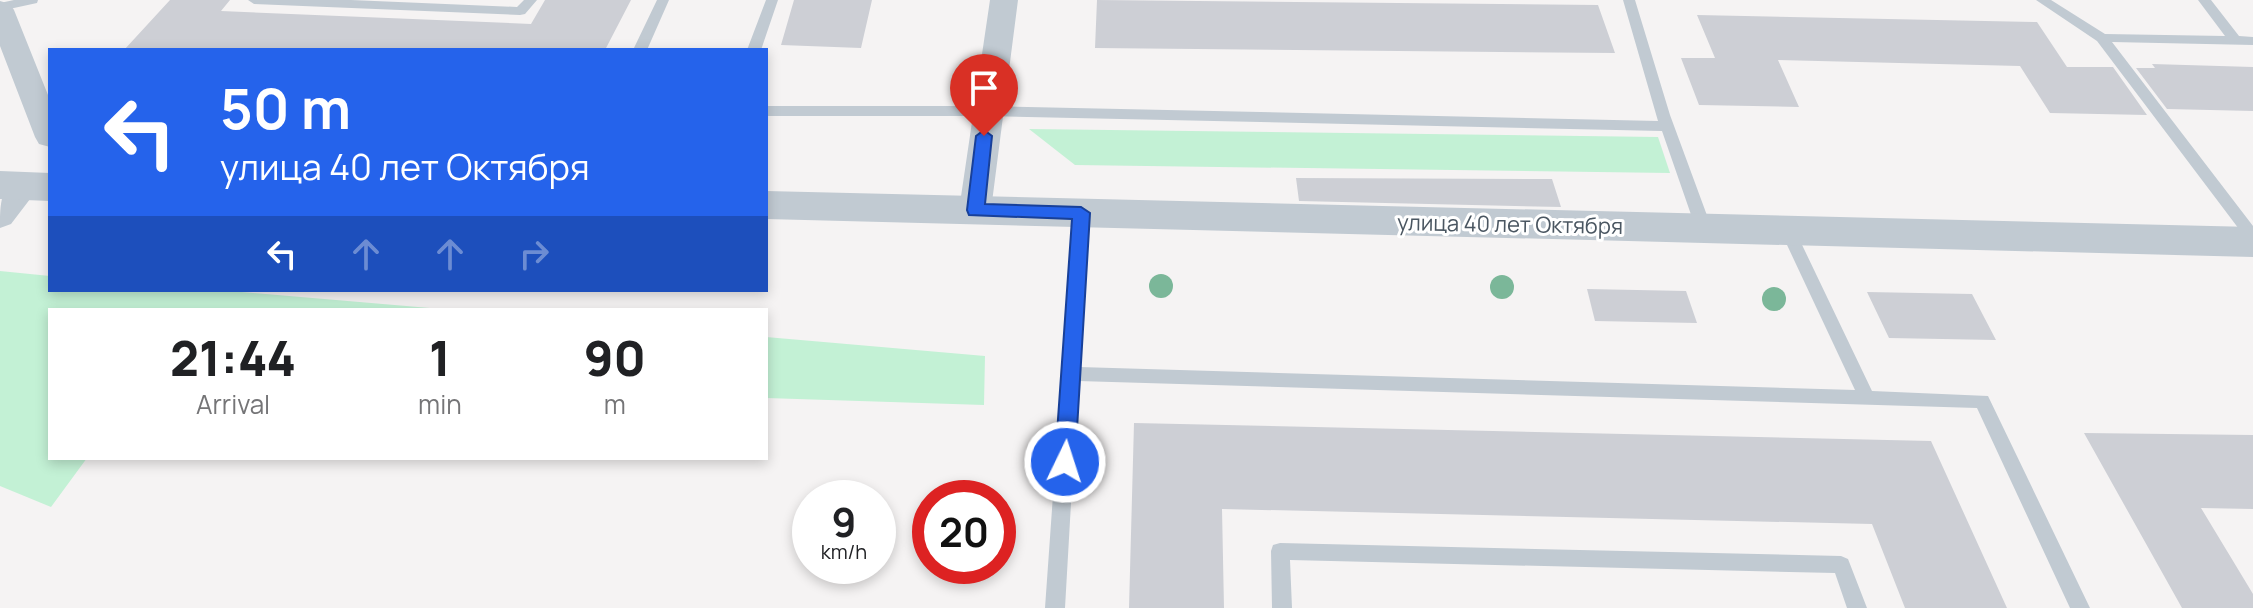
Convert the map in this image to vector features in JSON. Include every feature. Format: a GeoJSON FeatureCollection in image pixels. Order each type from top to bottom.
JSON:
{"type":"FeatureCollection","features":[{"type":"Feature","properties":{"kind":"street"},"geometry":{"type":"LineString","coordinates":[[975,210],[1004,0]]}},
{"type":"Feature","properties":{"kind":"street"},"geometry":{"type":"LineString","coordinates":[[0,9],[48,132]]}},
{"type":"Feature","properties":{"kind":"street"},"geometry":{"type":"LineString","coordinates":[[0,216],[25,186]]}},
{"type":"Feature","properties":{"kind":"street","name":"улица 40 лет Октября"},"geometry":{"type":"LineString","coordinates":[[768,205],[2253,240]]}},
{"type":"Feature","properties":{"kind":"lane"},"geometry":{"type":"LineString","coordinates":[[0,9],[32,0]]}},
{"type":"Feature","properties":{"kind":"lane"},"geometry":{"type":"LineString","coordinates":[[254,0],[520,11],[531,0]]}},
{"type":"Feature","properties":{"kind":"lane"},"geometry":{"type":"LineString","coordinates":[[641,48],[663,0]]}},
{"type":"Feature","properties":{"kind":"lane"},"geometry":{"type":"LineString","coordinates":[[755,48],[772,0]]}},
{"type":"Feature","properties":{"kind":"lane"},"geometry":{"type":"LineString","coordinates":[[1629,0],[1704,229]]}},
{"type":"Feature","properties":{"kind":"lane"},"geometry":{"type":"LineString","coordinates":[[2042,0],[2102,38],[2253,240]]}},
{"type":"Feature","properties":{"kind":"lane"},"geometry":{"type":"LineString","coordinates":[[2204,0],[2236,41]]}},
{"type":"Feature","properties":{"kind":"lane"},"geometry":{"type":"LineString","coordinates":[[2102,38],[2253,41]]}},
{"type":"Feature","properties":{"kind":"lane"},"geometry":{"type":"LineString","coordinates":[[768,111],[987,111],[1668,126]]}},
{"type":"Feature","properties":{"kind":"lane"},"geometry":{"type":"LineString","coordinates":[[1055,608],[1081,213]]}},
{"type":"Feature","properties":{"kind":"lane"},"geometry":{"type":"LineString","coordinates":[[1788,230],[1867,398]]}},
{"type":"Feature","properties":{"kind":"lane"},"geometry":{"type":"LineString","coordinates":[[1071,374],[1982,401],[2080,608]]}},
{"type":"Feature","properties":{"kind":"lane"},"geometry":{"type":"LineString","coordinates":[[1282,608],[1280,551],[1841,565],[1857,608]]}},
{"type":"Feature","properties":{"kind":"green space"},"geometry":{"type":"Polygon","coordinates":[[[1029,129],[1658,137],[1670,173],[1075,165],[1029,129]]]}},
{"type":"Feature","properties":{"kind":"green space"},"geometry":{"type":"Polygon","coordinates":[[[0,271],[48,276],[48,292],[242,292],[430,308],[48,308],[48,460],[86,460],[51,507],[0,486],[0,271]]]}},
{"type":"Feature","properties":{"kind":"green space"},"geometry":{"type":"Polygon","coordinates":[[[768,337],[985,356],[984,405],[768,398],[768,337]]]}},
{"type":"Feature","properties":{"kind":"building"},"geometry":{"type":"Polygon","coordinates":[[[170,0],[230,0],[221,11],[531,24],[545,0],[631,0],[606,48],[126,48],[170,0]]]}},
{"type":"Feature","properties":{"kind":"building"},"geometry":{"type":"Polygon","coordinates":[[[794,0],[872,0],[861,48],[781,45],[794,0]]]}},
{"type":"Feature","properties":{"kind":"building"},"geometry":{"type":"Polygon","coordinates":[[[1097,0],[1598,5],[1615,53],[1095,48],[1097,0]]]}},
{"type":"Feature","properties":{"kind":"building"},"geometry":{"type":"Polygon","coordinates":[[[1697,15],[2037,22],[2067,67],[2113,67],[2147,115],[2050,113],[2020,66],[1778,60],[1799,107],[1699,105],[1681,58],[1715,58],[1697,15]]]}},
{"type":"Feature","properties":{"kind":"building"},"geometry":{"type":"Polygon","coordinates":[[[2152,64],[2253,67],[2253,111],[2167,109],[2136,68],[2155,68],[2152,64]]]}},
{"type":"Feature","properties":{"kind":"building"},"geometry":{"type":"Polygon","coordinates":[[[1296,178],[1552,179],[1561,207],[1299,201],[1296,178]]]}},
{"type":"Feature","properties":{"kind":"building"},"geometry":{"type":"Polygon","coordinates":[[[1587,289],[1686,291],[1697,323],[1595,321],[1587,289]]]}},
{"type":"Feature","properties":{"kind":"building"},"geometry":{"type":"Polygon","coordinates":[[[1867,292],[1972,294],[1996,340],[1889,338],[1867,292]]]}},
{"type":"Feature","properties":{"kind":"building"},"geometry":{"type":"Polygon","coordinates":[[[1134,423],[1931,441],[2007,608],[1905,608],[1872,524],[1222,509],[1224,608],[1129,608],[1134,423]]]}},
{"type":"Feature","properties":{"kind":"building"},"geometry":{"type":"Polygon","coordinates":[[[2084,433],[2253,435],[2253,509],[2201,508],[2253,594],[2253,608],[2182,608],[2084,433]]]}},
{"type":"Feature","properties":{"kind":"route"},"geometry":{"type":"LineString","coordinates":[[984,136],[975,210],[1081,213],[1065,462]]}}]}
